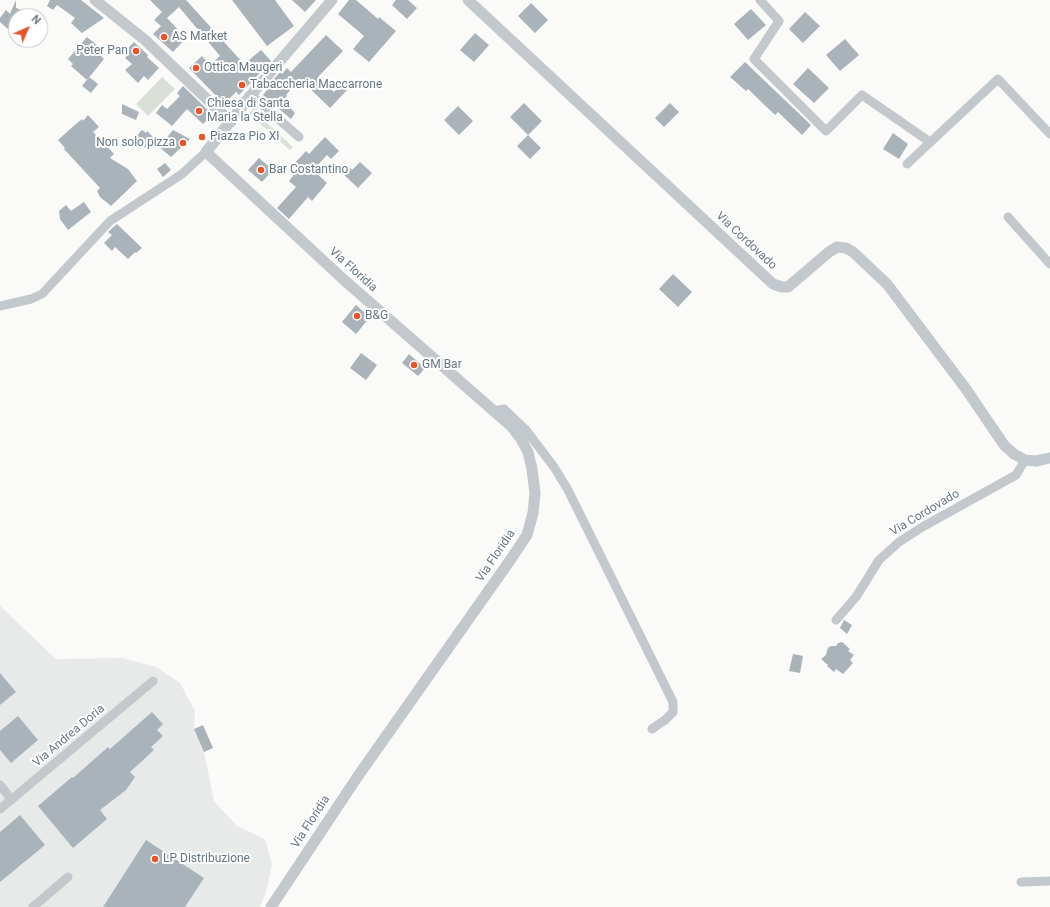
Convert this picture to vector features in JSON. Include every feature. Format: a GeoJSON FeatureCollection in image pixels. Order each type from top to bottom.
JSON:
{"type":"FeatureCollection","features":[{"type":"Feature","properties":{"kind":"street"},"geometry":{"type":"LineString","coordinates":[[95,0],[145,40],[231,122]]}},
{"type":"Feature","properties":{"kind":"street"},"geometry":{"type":"LineString","coordinates":[[0,306],[31,299],[42,294],[110,221],[182,174],[206,152],[251,95],[332,0]]}},
{"type":"Feature","properties":{"kind":"street","name":"Via Cordovado"},"geometry":{"type":"LineString","coordinates":[[468,0],[773,284],[782,287],[788,286],[837,247],[846,248],[853,252],[887,284],[966,389],[1004,445],[1014,454],[1025,460],[1016,475],[924,526],[899,542],[879,560],[856,597],[836,620]]}},
{"type":"Feature","properties":{"kind":"street"},"geometry":{"type":"LineString","coordinates":[[760,0],[779,21],[754,59],[826,131],[862,95],[930,142]]}},
{"type":"Feature","properties":{"kind":"street"},"geometry":{"type":"LineString","coordinates":[[906,164],[998,79],[1050,134]]}},
{"type":"Feature","properties":{"kind":"street"},"geometry":{"type":"LineString","coordinates":[[251,95],[299,137]]}},
{"type":"Feature","properties":{"kind":"street","name":"Via Floridia"},"geometry":{"type":"LineString","coordinates":[[206,152],[343,279],[511,426],[521,439],[528,452],[535,492],[533,513],[527,535],[358,776],[271,907]]}},
{"type":"Feature","properties":{"kind":"street"},"geometry":{"type":"LineString","coordinates":[[1008,217],[1050,264]]}},
{"type":"Feature","properties":{"kind":"street"},"geometry":{"type":"LineString","coordinates":[[495,411],[504,409],[526,430],[554,467],[568,490],[673,702],[673,712],[652,729]]}},
{"type":"Feature","properties":{"kind":"street"},"geometry":{"type":"LineString","coordinates":[[1025,460],[1036,461],[1050,458]]}},
{"type":"Feature","properties":{"kind":"street","name":"Via Andrea Doria"},"geometry":{"type":"LineString","coordinates":[[0,809],[153,681]]}},
{"type":"Feature","properties":{"kind":"street"},"geometry":{"type":"LineString","coordinates":[[0,785],[11,799]]}},
{"type":"Feature","properties":{"kind":"street"},"geometry":{"type":"LineString","coordinates":[[33,907],[68,877]]}},
{"type":"Feature","properties":{"kind":"street"},"geometry":{"type":"LineString","coordinates":[[1022,882],[1050,881]]}},
{"type":"Feature","properties":{"kind":"shaded area"},"geometry":{"type":"Polygon","coordinates":[[[162,77],[175,89],[148,116],[136,104],[162,77]]]}},
{"type":"Feature","properties":{"kind":"shaded area"},"geometry":{"type":"Polygon","coordinates":[[[257,104],[257,114],[293,147],[290,150],[249,114],[257,104]]]}},
{"type":"Feature","properties":{"kind":"shaded area"},"geometry":{"type":"Polygon","coordinates":[[[0,606],[56,659],[123,658],[156,667],[180,683],[195,711],[194,729],[204,752],[214,801],[237,826],[265,839],[272,864],[267,889],[260,907],[0,907],[0,606]]]}},
{"type":"Feature","properties":{"kind":"building"},"geometry":{"type":"Polygon","coordinates":[[[16,0],[16,8],[13,8],[16,0]]]}},
{"type":"Feature","properties":{"kind":"building"},"geometry":{"type":"Polygon","coordinates":[[[50,0],[81,0],[104,18],[82,33],[71,23],[75,18],[57,5],[53,10],[47,6],[50,0]]]}},
{"type":"Feature","properties":{"kind":"building"},"geometry":{"type":"Polygon","coordinates":[[[150,0],[186,0],[244,64],[261,50],[271,61],[239,95],[236,92],[224,104],[189,68],[202,56],[210,65],[220,56],[179,7],[167,18],[186,38],[173,52],[153,34],[161,26],[154,20],[162,12],[150,0]]]}},
{"type":"Feature","properties":{"kind":"building"},"geometry":{"type":"Polygon","coordinates":[[[232,0],[275,0],[294,26],[267,46],[232,0]]]}},
{"type":"Feature","properties":{"kind":"building"},"geometry":{"type":"Polygon","coordinates":[[[292,0],[316,0],[305,12],[292,0]]]}},
{"type":"Feature","properties":{"kind":"building"},"geometry":{"type":"Polygon","coordinates":[[[349,0],[356,0],[378,19],[379,17],[396,31],[369,62],[353,49],[364,36],[338,14],[349,0]]]}},
{"type":"Feature","properties":{"kind":"building"},"geometry":{"type":"Polygon","coordinates":[[[396,0],[408,0],[417,8],[407,19],[392,5],[396,0]]]}},
{"type":"Feature","properties":{"kind":"building"},"geometry":{"type":"Polygon","coordinates":[[[531,3],[548,20],[535,33],[518,16],[531,3]]]}},
{"type":"Feature","properties":{"kind":"building"},"geometry":{"type":"Polygon","coordinates":[[[751,9],[766,25],[748,40],[734,24],[751,9]]]}},
{"type":"Feature","properties":{"kind":"building"},"geometry":{"type":"Polygon","coordinates":[[[6,10],[8,12],[8,29],[0,22],[0,18],[6,10]]]}},
{"type":"Feature","properties":{"kind":"building"},"geometry":{"type":"Polygon","coordinates":[[[805,12],[820,26],[803,43],[789,29],[805,12]]]}},
{"type":"Feature","properties":{"kind":"building"},"geometry":{"type":"Polygon","coordinates":[[[475,33],[489,45],[474,62],[460,50],[475,33]]]}},
{"type":"Feature","properties":{"kind":"building"},"geometry":{"type":"Polygon","coordinates":[[[326,35],[343,51],[318,77],[334,92],[343,83],[348,89],[330,108],[300,79],[283,100],[295,113],[291,119],[263,95],[280,72],[282,74],[287,68],[291,72],[326,35]]]}},
{"type":"Feature","properties":{"kind":"building"},"geometry":{"type":"Polygon","coordinates":[[[87,37],[98,46],[95,50],[104,59],[87,80],[71,66],[73,64],[68,59],[87,37]]]}},
{"type":"Feature","properties":{"kind":"building"},"geometry":{"type":"Polygon","coordinates":[[[845,39],[859,55],[840,71],[826,55],[845,39]]]}},
{"type":"Feature","properties":{"kind":"building"},"geometry":{"type":"Polygon","coordinates":[[[134,42],[159,68],[148,80],[144,76],[138,83],[125,70],[132,64],[125,58],[129,53],[126,50],[134,42]]]}},
{"type":"Feature","properties":{"kind":"building"},"geometry":{"type":"Polygon","coordinates":[[[745,62],[811,125],[802,135],[778,112],[775,115],[748,89],[746,91],[730,77],[745,62]]]}},
{"type":"Feature","properties":{"kind":"building"},"geometry":{"type":"Polygon","coordinates":[[[808,68],[829,88],[814,103],[793,84],[808,68]]]}},
{"type":"Feature","properties":{"kind":"building"},"geometry":{"type":"Polygon","coordinates":[[[89,77],[98,84],[91,93],[82,86],[89,77]]]}},
{"type":"Feature","properties":{"kind":"building"},"geometry":{"type":"Polygon","coordinates":[[[183,86],[213,115],[203,124],[187,109],[172,126],[156,113],[162,105],[167,109],[180,96],[177,93],[183,86]]]}},
{"type":"Feature","properties":{"kind":"building"},"geometry":{"type":"Polygon","coordinates":[[[524,103],[542,121],[528,135],[510,117],[524,103]]]}},
{"type":"Feature","properties":{"kind":"building"},"geometry":{"type":"Polygon","coordinates":[[[670,103],[679,112],[664,127],[655,118],[670,103]]]}},
{"type":"Feature","properties":{"kind":"building"},"geometry":{"type":"Polygon","coordinates":[[[122,104],[139,112],[136,120],[122,114],[122,104]]]}},
{"type":"Feature","properties":{"kind":"building"},"geometry":{"type":"Polygon","coordinates":[[[458,106],[473,121],[459,135],[444,120],[458,106]]]}},
{"type":"Feature","properties":{"kind":"building"},"geometry":{"type":"Polygon","coordinates":[[[88,115],[99,127],[93,132],[114,154],[110,158],[128,169],[137,181],[111,206],[100,197],[97,191],[100,188],[64,149],[65,148],[58,140],[82,119],[83,121],[88,115]]]}},
{"type":"Feature","properties":{"kind":"building"},"geometry":{"type":"Polygon","coordinates":[[[142,130],[146,133],[147,131],[154,138],[146,148],[134,139],[142,130]]]}},
{"type":"Feature","properties":{"kind":"building"},"geometry":{"type":"Polygon","coordinates":[[[173,130],[190,139],[171,157],[159,147],[173,130]]]}},
{"type":"Feature","properties":{"kind":"building"},"geometry":{"type":"Polygon","coordinates":[[[893,133],[908,144],[899,159],[883,149],[893,133]]]}},
{"type":"Feature","properties":{"kind":"building"},"geometry":{"type":"Polygon","coordinates":[[[528,135],[541,148],[530,159],[517,146],[528,135]]]}},
{"type":"Feature","properties":{"kind":"building"},"geometry":{"type":"Polygon","coordinates":[[[325,137],[339,151],[331,159],[327,155],[313,170],[327,183],[312,201],[308,197],[289,219],[277,208],[296,187],[289,181],[299,168],[294,164],[306,151],[309,154],[325,137]]]}},
{"type":"Feature","properties":{"kind":"building","name":"Bar Costantino"},"geometry":{"type":"Polygon","coordinates":[[[259,158],[273,170],[262,182],[248,170],[259,158]]]}},
{"type":"Feature","properties":{"kind":"building"},"geometry":{"type":"Polygon","coordinates":[[[360,162],[372,173],[358,188],[343,174],[349,167],[352,170],[360,162]]]}},
{"type":"Feature","properties":{"kind":"building"},"geometry":{"type":"Polygon","coordinates":[[[165,163],[171,170],[163,177],[157,169],[165,163]]]}},
{"type":"Feature","properties":{"kind":"building"},"geometry":{"type":"Polygon","coordinates":[[[84,202],[91,212],[68,230],[60,219],[59,211],[66,205],[71,211],[84,202]]]}},
{"type":"Feature","properties":{"kind":"building"},"geometry":{"type":"Polygon","coordinates":[[[117,224],[142,248],[128,259],[115,247],[112,251],[104,243],[112,235],[108,232],[117,224]]]}},
{"type":"Feature","properties":{"kind":"building"},"geometry":{"type":"Polygon","coordinates":[[[673,274],[692,292],[678,307],[659,289],[673,274]]]}},
{"type":"Feature","properties":{"kind":"building"},"geometry":{"type":"Polygon","coordinates":[[[356,305],[370,317],[356,334],[342,322],[356,305]]]}},
{"type":"Feature","properties":{"kind":"building"},"geometry":{"type":"Polygon","coordinates":[[[361,353],[377,365],[366,380],[350,368],[361,353]]]}},
{"type":"Feature","properties":{"kind":"building","name":"GM Bar"},"geometry":{"type":"Polygon","coordinates":[[[409,354],[425,368],[418,376],[402,363],[409,354]]]}},
{"type":"Feature","properties":{"kind":"building"},"geometry":{"type":"Polygon","coordinates":[[[844,620],[852,625],[847,634],[840,628],[844,620]]]}},
{"type":"Feature","properties":{"kind":"building"},"geometry":{"type":"Polygon","coordinates":[[[842,642],[850,649],[848,651],[854,655],[850,660],[853,663],[843,674],[836,669],[834,672],[821,659],[826,655],[829,647],[836,646],[838,643],[842,642]]]}},
{"type":"Feature","properties":{"kind":"building"},"geometry":{"type":"Polygon","coordinates":[[[793,654],[803,656],[800,673],[789,671],[793,654]]]}},
{"type":"Feature","properties":{"kind":"building"},"geometry":{"type":"Polygon","coordinates":[[[0,673],[16,692],[0,705],[0,673]]]}},
{"type":"Feature","properties":{"kind":"building"},"geometry":{"type":"Polygon","coordinates":[[[152,712],[163,724],[157,730],[163,736],[151,747],[154,750],[130,772],[135,777],[126,790],[100,810],[107,819],[73,848],[38,806],[108,747],[110,749],[152,712]]]}},
{"type":"Feature","properties":{"kind":"building"},"geometry":{"type":"Polygon","coordinates":[[[18,716],[38,740],[11,763],[0,750],[0,731],[18,716]]]}},
{"type":"Feature","properties":{"kind":"building"},"geometry":{"type":"Polygon","coordinates":[[[203,725],[213,748],[204,752],[194,729],[203,725]]]}},
{"type":"Feature","properties":{"kind":"building"},"geometry":{"type":"Polygon","coordinates":[[[20,815],[45,845],[0,882],[0,832],[20,815]]]}},
{"type":"Feature","properties":{"kind":"building","name":"LP Distribuzione"},"geometry":{"type":"Polygon","coordinates":[[[146,840],[204,878],[185,907],[103,907],[146,840]]]}},
{"type":"Feature","properties":{"kind":"place","name":"AS Market"},"geometry":{"type":"Point","coordinates":[164,37]}},
{"type":"Feature","properties":{"kind":"place","name":"Peter Pan"},"geometry":{"type":"Point","coordinates":[136,51]}},
{"type":"Feature","properties":{"kind":"place","name":"Ottica Maugeri"},"geometry":{"type":"Point","coordinates":[196,68]}},
{"type":"Feature","properties":{"kind":"place","name":"Tabaccheria Maccarrone"},"geometry":{"type":"Point","coordinates":[242,85]}},
{"type":"Feature","properties":{"kind":"place","name":"Chiesa di Santa Maria la Stella"},"geometry":{"type":"Point","coordinates":[199,111]}},
{"type":"Feature","properties":{"kind":"place","name":"Piazza Pio XI"},"geometry":{"type":"Point","coordinates":[202,137]}},
{"type":"Feature","properties":{"kind":"place","name":"Non solo pizza"},"geometry":{"type":"Point","coordinates":[183,143]}},
{"type":"Feature","properties":{"kind":"place","name":"Bar Costantino"},"geometry":{"type":"Point","coordinates":[261,170]}},
{"type":"Feature","properties":{"kind":"place","name":"B&G"},"geometry":{"type":"Point","coordinates":[357,316]}},
{"type":"Feature","properties":{"kind":"place","name":"GM Bar"},"geometry":{"type":"Point","coordinates":[414,365]}},
{"type":"Feature","properties":{"kind":"place","name":"LP Distribuzione"},"geometry":{"type":"Point","coordinates":[155,859]}}]}
